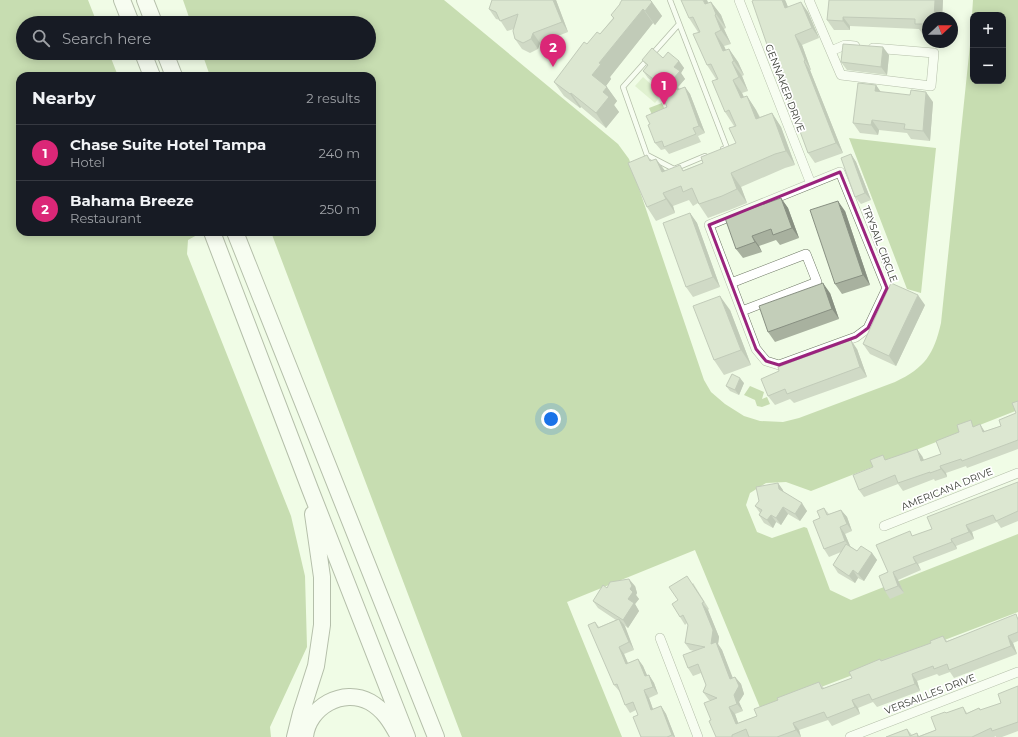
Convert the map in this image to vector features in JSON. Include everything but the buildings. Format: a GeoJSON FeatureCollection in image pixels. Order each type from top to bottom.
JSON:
{"type":"FeatureCollection","features":[{"type":"Feature","properties":{"kind":"highway"},"geometry":{"type":"LineString","coordinates":[[122,0],[128,16]]}},
{"type":"Feature","properties":{"kind":"highway"},"geometry":{"type":"LineString","coordinates":[[145,0],[151,16]]}},
{"type":"Feature","properties":{"kind":"highway"},"geometry":{"type":"LineString","coordinates":[[146,60],[150,72]]}},
{"type":"Feature","properties":{"kind":"highway"},"geometry":{"type":"LineString","coordinates":[[168,60],[172,72]]}},
{"type":"Feature","properties":{"kind":"highway"},"geometry":{"type":"LineString","coordinates":[[213,236],[407,737]]}},
{"type":"Feature","properties":{"kind":"highway"},"geometry":{"type":"LineString","coordinates":[[237,236],[436,737]]}},
{"type":"Feature","properties":{"kind":"highway"},"geometry":{"type":"LineString","coordinates":[[295,737],[316,666],[322,625],[322,577],[310,489]]}},
{"type":"Feature","properties":{"kind":"highway"},"geometry":{"type":"LineString","coordinates":[[305,737],[307,726],[319,709],[331,702],[347,697],[360,698],[375,706],[387,718],[399,737]]}},
{"type":"Feature","properties":{"kind":"street","name":"GENNAKER DRIVE"},"geometry":{"type":"LineString","coordinates":[[739,0],[811,184]]}},
{"type":"Feature","properties":{"kind":"street"},"geometry":{"type":"LineString","coordinates":[[810,0],[831,51],[841,75],[932,86],[934,53],[845,45],[831,51]]}},
{"type":"Feature","properties":{"kind":"street","name":"TRYSAIL CIRCLE"},"geometry":{"type":"LineString","coordinates":[[840,172],[887,288],[868,328],[856,338],[779,365],[766,361],[756,349],[731,283],[709,225],[840,172]]}},
{"type":"Feature","properties":{"kind":"street"},"geometry":{"type":"LineString","coordinates":[[731,283],[806,254],[817,282],[742,311]]}},
{"type":"Feature","properties":{"kind":"street","name":"AMERICANA DRIVE"},"geometry":{"type":"LineString","coordinates":[[884,526],[1018,473]]}},
{"type":"Feature","properties":{"kind":"street"},"geometry":{"type":"LineString","coordinates":[[660,638],[698,737]]}},
{"type":"Feature","properties":{"kind":"street","name":"VERSAILLES DRIVE"},"geometry":{"type":"LineString","coordinates":[[850,737],[1018,672]]}},
{"type":"Feature","properties":{"kind":"lane"},"geometry":{"type":"LineString","coordinates":[[670,0],[727,148],[720,150]]}},
{"type":"Feature","properties":{"kind":"lane"},"geometry":{"type":"LineString","coordinates":[[679,24],[623,87],[647,155],[674,169],[714,153]]}},
{"type":"Feature","properties":{"kind":"highlighted area"},"geometry":{"type":"Polygon","coordinates":[[[840,172],[887,288],[868,328],[856,337],[779,365],[766,361],[756,349],[709,225],[840,172]]]}},
{"type":"Feature","properties":{"kind":"shaded area"},"geometry":{"type":"Polygon","coordinates":[[[0,0],[88,0],[94,16],[16,16],[16,60],[112,60],[116,72],[16,72],[16,236],[195,236],[188,240],[187,254],[291,516],[305,576],[307,647],[270,727],[271,737],[0,737],[0,0]]]}},
{"type":"Feature","properties":{"kind":"shaded area"},"geometry":{"type":"Polygon","coordinates":[[[183,0],[444,0],[618,144],[629,159],[704,380],[711,392],[725,404],[744,416],[760,421],[783,422],[799,418],[895,382],[914,371],[927,359],[931,352],[941,323],[970,45],[970,84],[1006,84],[1006,12],[972,12],[973,0],[1018,0],[1018,410],[811,491],[786,482],[766,483],[750,493],[746,505],[757,532],[772,538],[804,527],[807,528],[830,590],[851,600],[1018,534],[1018,612],[761,710],[695,550],[567,602],[622,737],[462,737],[273,236],[376,236],[376,72],[209,72],[204,60],[376,60],[376,16],[189,16],[183,0]]]}},
{"type":"Feature","properties":{"kind":"shaded area"},"geometry":{"type":"Polygon","coordinates":[[[643,77],[662,94],[655,103],[635,86],[643,77]]]}},
{"type":"Feature","properties":{"kind":"shaded area"},"geometry":{"type":"Polygon","coordinates":[[[662,103],[665,110],[653,117],[649,108],[662,103]]]}},
{"type":"Feature","properties":{"kind":"shaded area"},"geometry":{"type":"Polygon","coordinates":[[[849,138],[936,148],[921,293],[907,289],[849,138]]]}},
{"type":"Feature","properties":{"kind":"shaded area"},"geometry":{"type":"Polygon","coordinates":[[[750,386],[764,392],[762,399],[767,397],[770,404],[762,407],[757,406],[755,400],[744,395],[750,386]]]}},
{"type":"Feature","properties":{"kind":"place","name":"Bahama Breeze"},"geometry":{"type":"Point","coordinates":[553,67]}},
{"type":"Feature","properties":{"kind":"place","name":"Chase Suite Hotel Tampa"},"geometry":{"type":"Point","coordinates":[664,105]}}]}
